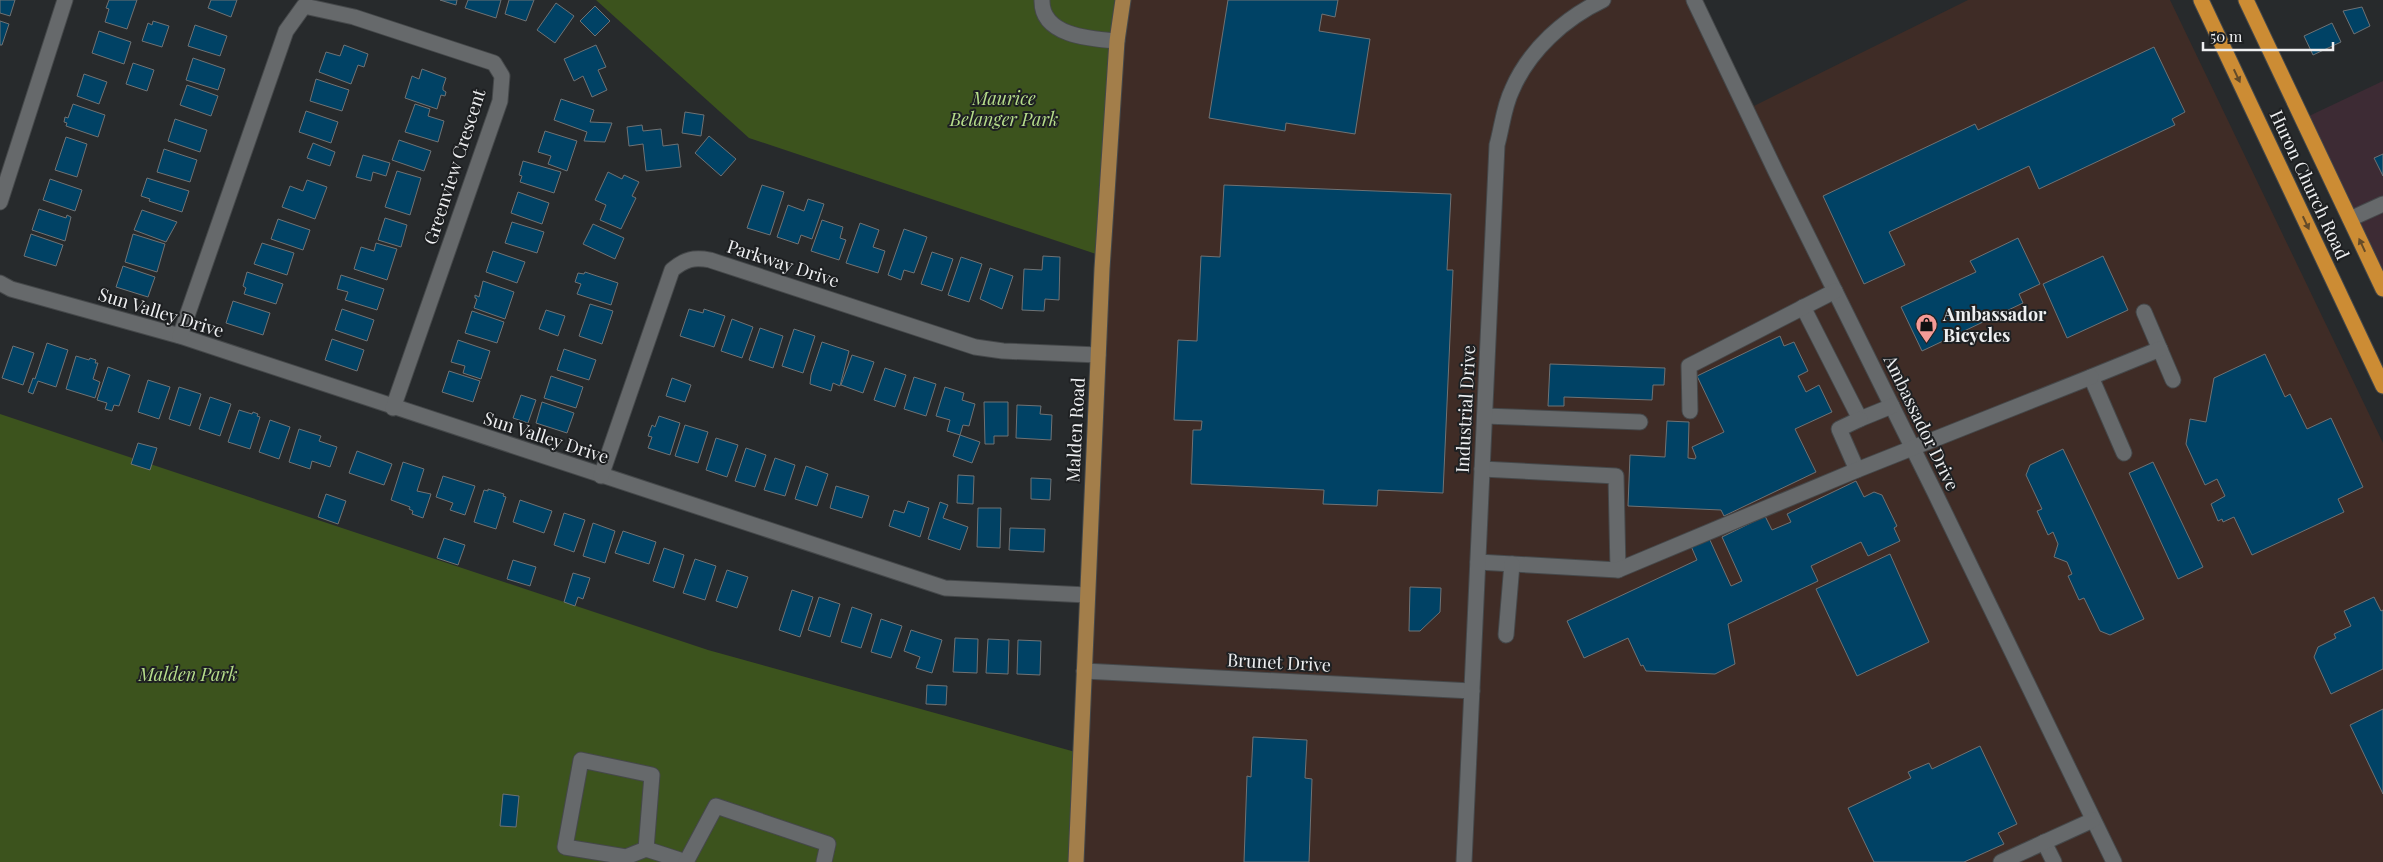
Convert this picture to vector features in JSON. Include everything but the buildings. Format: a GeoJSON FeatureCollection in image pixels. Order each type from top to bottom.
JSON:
{"type":"FeatureCollection","features":[{"type":"Feature","properties":{"kind":"highway","name":"Huron Church Road"},"geometry":{"type":"LineString","coordinates":[[2201,0],[2383,386]]}},
{"type":"Feature","properties":{"kind":"highway","name":"Huron Church Road"},"geometry":{"type":"LineString","coordinates":[[2246,0],[2383,289]]}},
{"type":"Feature","properties":{"kind":"main road","name":"Malden Road"},"geometry":{"type":"LineString","coordinates":[[1076,862],[1098,355],[1117,41],[1123,0]]}},
{"type":"Feature","properties":{"kind":"street"},"geometry":{"type":"LineString","coordinates":[[0,202],[65,0]]}},
{"type":"Feature","properties":{"kind":"street"},"geometry":{"type":"LineString","coordinates":[[1042,0],[1045,16],[1057,27],[1080,38],[1117,41]]}},
{"type":"Feature","properties":{"kind":"street","name":"Industrial Drive"},"geometry":{"type":"LineString","coordinates":[[1464,862],[1497,145],[1512,90],[1528,61],[1550,36],[1583,10],[1604,0]]}},
{"type":"Feature","properties":{"kind":"street","name":"Ambassador Drive"},"geometry":{"type":"LineString","coordinates":[[1694,0],[2114,862]]}},
{"type":"Feature","properties":{"kind":"street","name":"Greenview Crescent"},"geometry":{"type":"LineString","coordinates":[[180,336],[286,31],[304,6],[354,17],[494,62],[502,76],[500,101],[393,408]]}},
{"type":"Feature","properties":{"kind":"street"},"geometry":{"type":"LineString","coordinates":[[2350,219],[2383,204]]}},
{"type":"Feature","properties":{"kind":"street","name":"Parkway Drive"},"geometry":{"type":"LineString","coordinates":[[601,476],[672,270],[685,260],[699,258],[710,260],[975,347],[1003,351],[1098,355]]}},
{"type":"Feature","properties":{"kind":"street","name":"Sun Valley Drive"},"geometry":{"type":"LineString","coordinates":[[0,283],[12,289],[180,336],[393,408],[945,588],[1087,594]]}},
{"type":"Feature","properties":{"kind":"street"},"geometry":{"type":"LineString","coordinates":[[1690,411],[1690,366],[1835,291]]}},
{"type":"Feature","properties":{"kind":"street"},"geometry":{"type":"LineString","coordinates":[[1803,307],[1860,419]]}},
{"type":"Feature","properties":{"kind":"street"},"geometry":{"type":"LineString","coordinates":[[2144,312],[2174,380]]}},
{"type":"Feature","properties":{"kind":"street"},"geometry":{"type":"LineString","coordinates":[[1478,562],[1618,570],[1857,470],[2160,348]]}},
{"type":"Feature","properties":{"kind":"street"},"geometry":{"type":"LineString","coordinates":[[2091,377],[2124,453]]}},
{"type":"Feature","properties":{"kind":"street"},"geometry":{"type":"LineString","coordinates":[[1857,470],[1839,429],[1892,406]]}},
{"type":"Feature","properties":{"kind":"street"},"geometry":{"type":"LineString","coordinates":[[1485,416],[1640,422]]}},
{"type":"Feature","properties":{"kind":"street"},"geometry":{"type":"LineString","coordinates":[[1482,469],[1616,476],[1618,570]]}},
{"type":"Feature","properties":{"kind":"street"},"geometry":{"type":"LineString","coordinates":[[1506,634],[1512,564]]}},
{"type":"Feature","properties":{"kind":"street","name":"Brunet Drive"},"geometry":{"type":"LineString","coordinates":[[1084,671],[1472,691]]}},
{"type":"Feature","properties":{"kind":"street"},"geometry":{"type":"LineString","coordinates":[[646,850],[652,775],[581,760],[565,848],[626,857],[646,850],[686,862],[716,806],[828,844],[824,862]]}},
{"type":"Feature","properties":{"kind":"street"},"geometry":{"type":"LineString","coordinates":[[2001,862],[2093,820]]}},
{"type":"Feature","properties":{"kind":"street"},"geometry":{"type":"LineString","coordinates":[[2044,842],[2054,862]]}},
{"type":"Feature","properties":{"kind":"shaded area"},"geometry":{"type":"Polygon","coordinates":[[[1120,0],[1701,0],[1754,106],[1968,0],[2170,0],[2383,443],[2383,862],[1075,862],[1120,0]]]}},
{"type":"Feature","properties":{"kind":"shaded area"},"geometry":{"type":"Polygon","coordinates":[[[2383,81],[2383,271],[2309,116],[2383,81]]]}},
{"type":"Feature","properties":{"kind":"green space","name":"Maurice Belanger Park"},"geometry":{"type":"Polygon","coordinates":[[[596,0],[1120,0],[1102,256],[749,138],[596,0]]]}},
{"type":"Feature","properties":{"kind":"green space","name":"Malden Park"},"geometry":{"type":"Polygon","coordinates":[[[0,414],[708,650],[1079,753],[1075,862],[0,862],[0,414]]]}},
{"type":"Feature","properties":{"kind":"place","name":"Ambassador Bicycles"},"geometry":{"type":"Point","coordinates":[1927,344]}}]}
